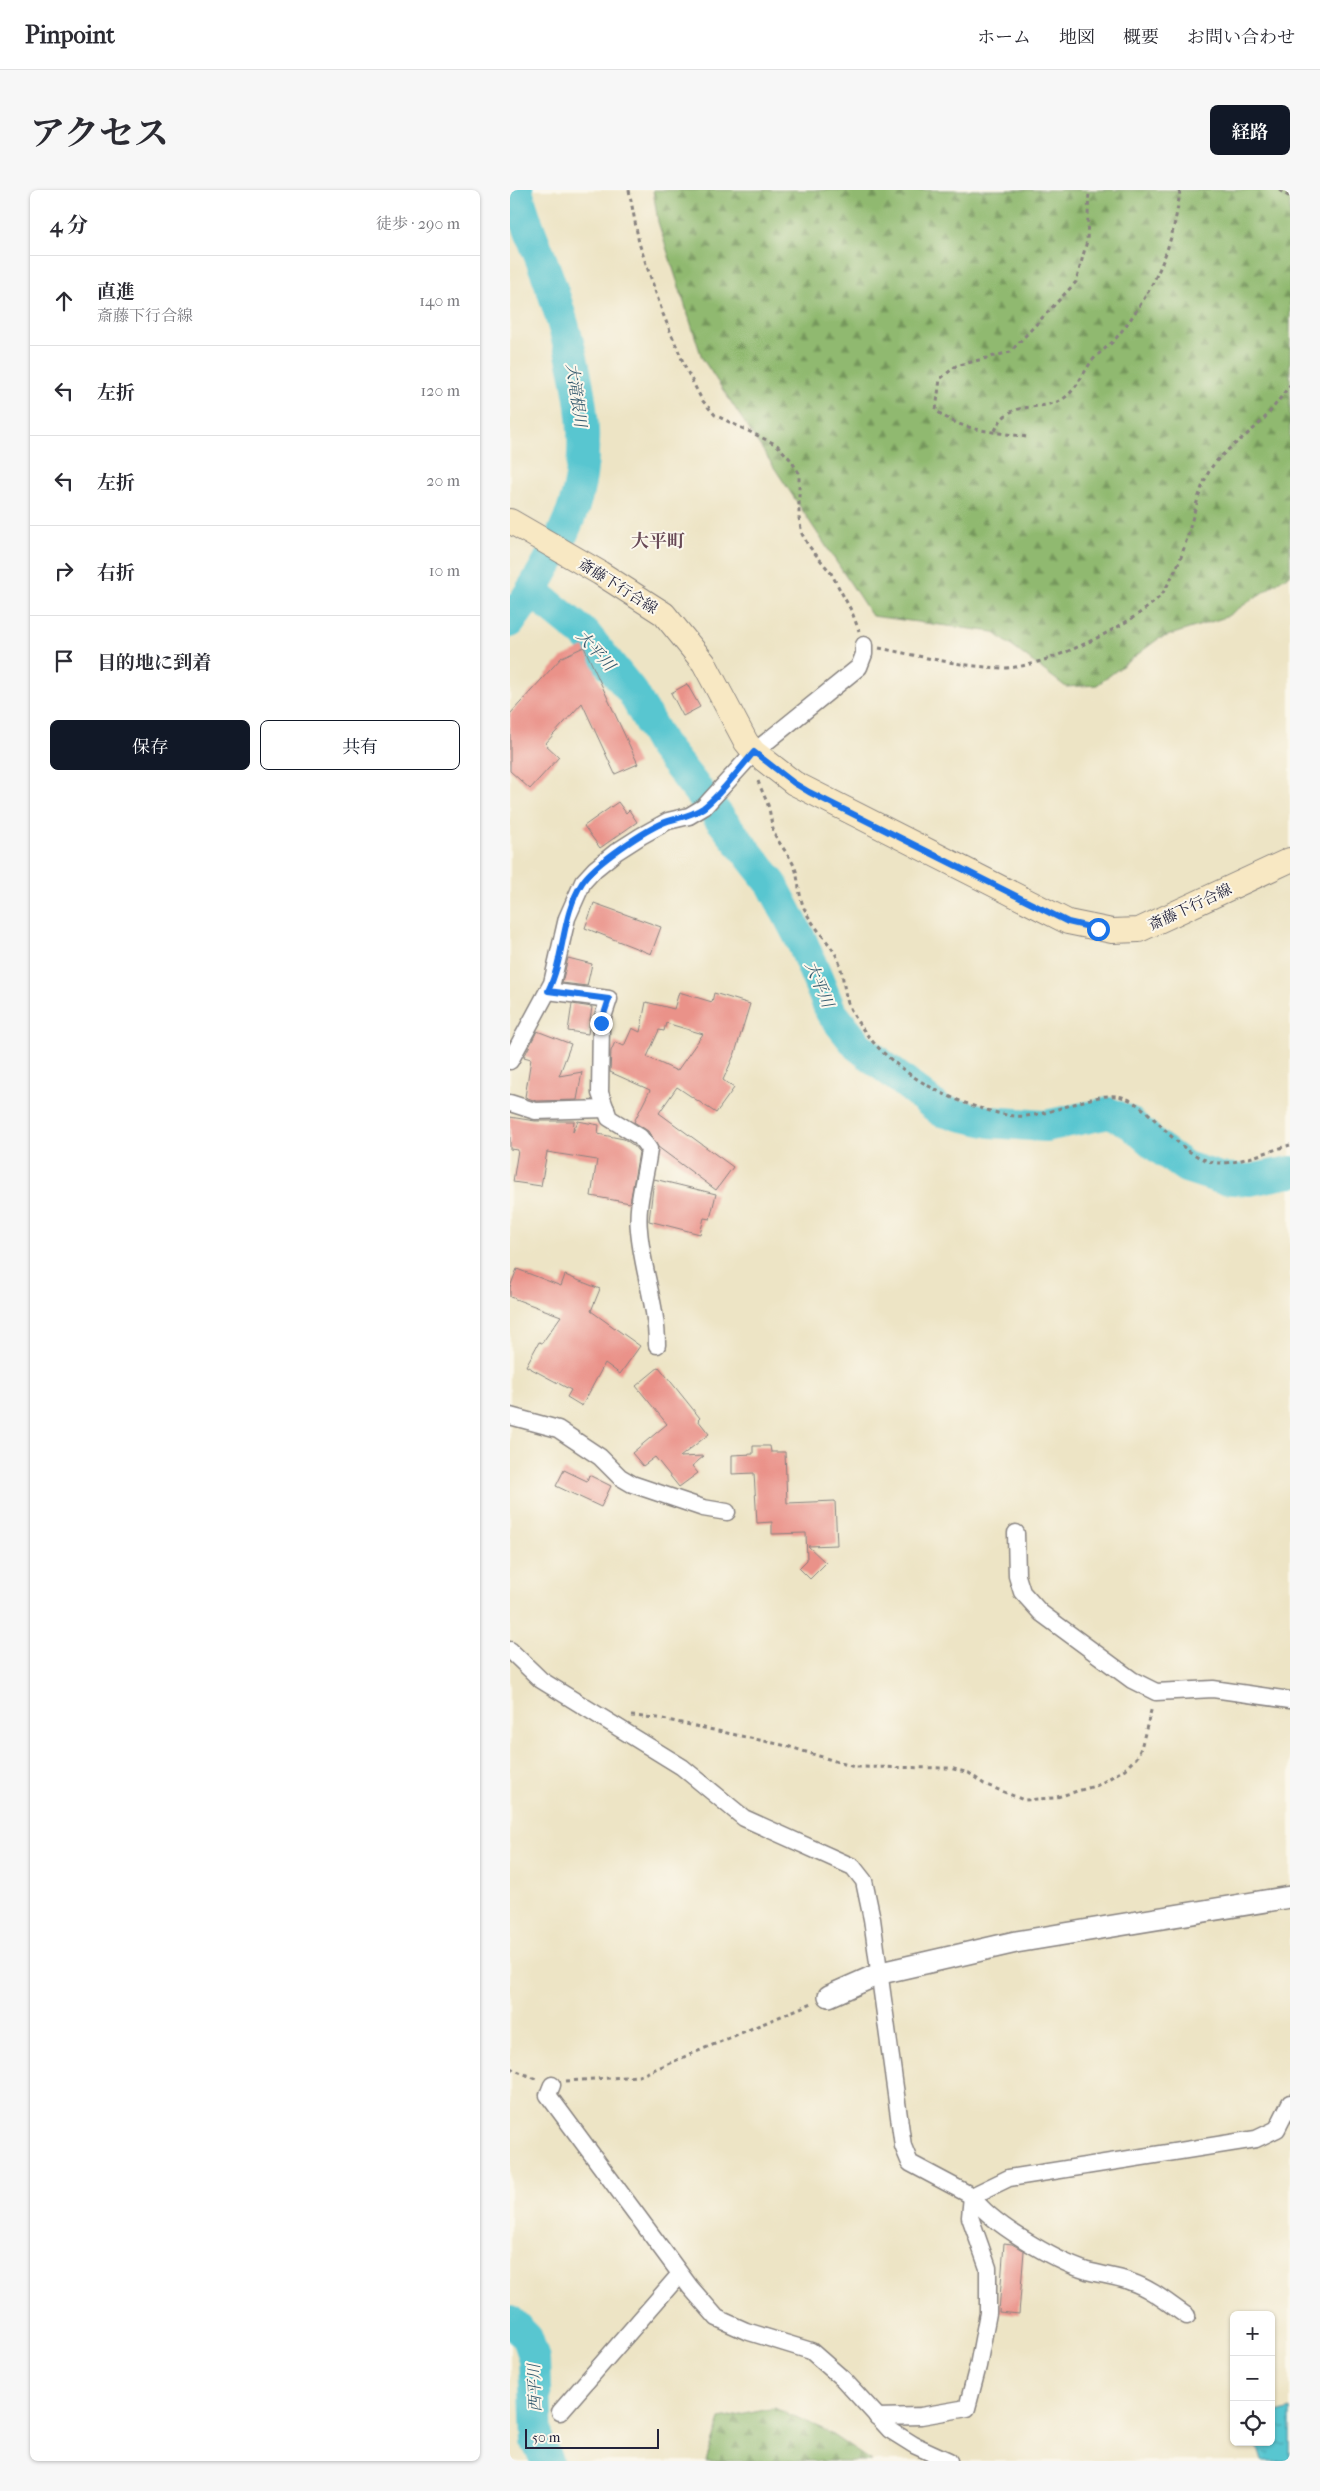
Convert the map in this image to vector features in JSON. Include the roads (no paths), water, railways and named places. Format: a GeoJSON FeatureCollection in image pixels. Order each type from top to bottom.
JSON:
{"type":"FeatureCollection","features":[{"type":"Feature","properties":{"kind":"main road","name":"斎藤下行合線"},"geometry":{"type":"LineString","coordinates":[[510,521],[600,573],[664,614],[704,664],[718,686],[751,756],[809,792],[1059,918],[1086,927],[1118,931],[1139,930],[1290,860]]}},
{"type":"Feature","properties":{"kind":"street"},"geometry":{"type":"LineString","coordinates":[[510,1061],[548,991],[557,967],[567,918],[583,882],[616,852],[641,836],[668,821],[689,816],[704,807],[751,756],[859,667],[864,654],[864,645]]}},
{"type":"Feature","properties":{"kind":"street"},"geometry":{"type":"LineString","coordinates":[[548,991],[609,999],[601,1023],[600,1093],[609,1118],[640,1138],[649,1150],[638,1214],[638,1230],[656,1324],[656,1345]]}},
{"type":"Feature","properties":{"kind":"street"},"geometry":{"type":"LineString","coordinates":[[510,1104],[535,1112],[606,1109]]}},
{"type":"Feature","properties":{"kind":"street"},"geometry":{"type":"LineString","coordinates":[[510,1416],[558,1429],[600,1457],[620,1478],[632,1484],[703,1508],[727,1512]]}},
{"type":"Feature","properties":{"kind":"street"},"geometry":{"type":"LineString","coordinates":[[1016,1533],[1017,1576],[1022,1592],[1041,1613],[1124,1675],[1156,1692],[1213,1689],[1290,1700]]}},
{"type":"Feature","properties":{"kind":"street"},"geometry":{"type":"LineString","coordinates":[[510,1650],[541,1680],[682,1767],[744,1818],[853,1867],[864,1881],[880,1972],[906,2156],[910,2163],[972,2196],[978,2206],[1002,2224],[1046,2251],[1088,2271],[1132,2282],[1187,2316]]}},
{"type":"Feature","properties":{"kind":"street"},"geometry":{"type":"LineString","coordinates":[[829,1996],[880,1972],[1016,1942],[1290,1897]]}},
{"type":"Feature","properties":{"kind":"street"},"geometry":{"type":"LineString","coordinates":[[552,2085],[548,2095],[680,2274],[717,2318],[746,2331],[811,2351],[843,2379],[890,2430],[914,2445],[949,2461]]}},
{"type":"Feature","properties":{"kind":"street"},"geometry":{"type":"LineString","coordinates":[[972,2196],[1009,2178],[1256,2139],[1277,2129],[1290,2103]]}},
{"type":"Feature","properties":{"kind":"street"},"geometry":{"type":"LineString","coordinates":[[877,2417],[921,2416],[967,2408],[978,2366],[988,2313],[988,2268],[970,2216],[972,2196]]}},
{"type":"Feature","properties":{"kind":"street"},"geometry":{"type":"LineString","coordinates":[[560,2412],[680,2274]]}},
{"type":"Feature","properties":{"kind":"water"},"geometry":{"type":"Polygon","coordinates":[[[1290,2409],[1290,2461],[1262,2461],[1257,2446],[1275,2446],[1275,2414],[1290,2409]]]}},
{"type":"Feature","properties":{"kind":"waterway","name":"大滝根川"},"geometry":{"type":"LineString","coordinates":[[510,622],[546,566],[568,521],[581,479],[583,452],[583,423],[574,366],[551,286],[524,215],[517,190]]}},
{"type":"Feature","properties":{"kind":"waterway","name":"大平川"},"geometry":{"type":"LineString","coordinates":[[532,591],[586,635],[633,693],[662,745],[772,884],[802,942],[831,1012],[858,1046],[941,1111],[990,1122],[1045,1126],[1109,1113],[1129,1122],[1159,1148],[1186,1167],[1220,1178],[1250,1180],[1290,1172]]}},
{"type":"Feature","properties":{"kind":"waterway","name":"西平川"},"geometry":{"type":"LineString","coordinates":[[510,2321],[527,2338],[534,2359],[537,2442],[547,2461]]}},
{"type":"Feature","properties":{"kind":"district","name":"大平町"},"geometry":{"type":"Point","coordinates":[658,541]}}]}
